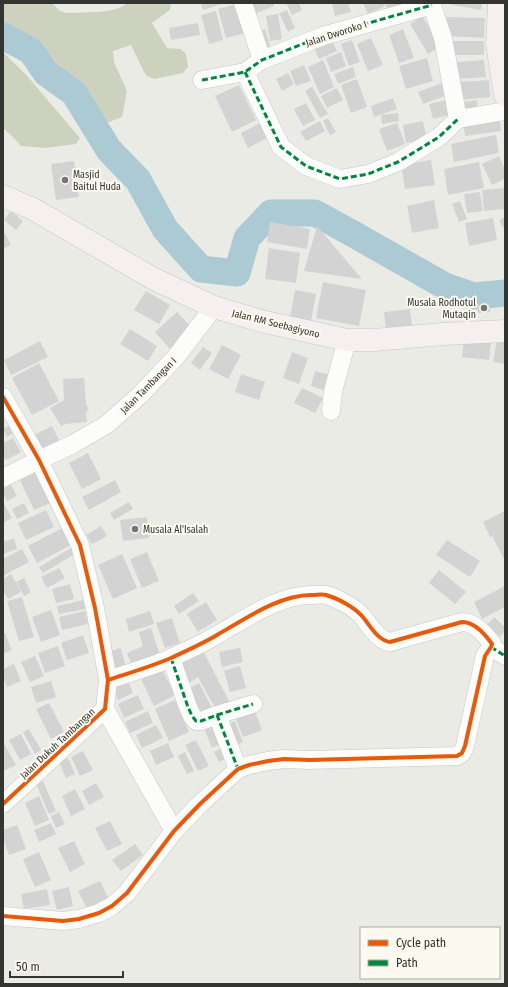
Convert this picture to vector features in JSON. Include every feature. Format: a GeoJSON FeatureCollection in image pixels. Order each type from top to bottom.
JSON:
{"type":"FeatureCollection","features":[{"type":"Feature","properties":{"kind":"main road"},"geometry":{"type":"LineString","coordinates":[[499,3],[497,44],[505,95]]}},
{"type":"Feature","properties":{"kind":"main road","name":"Jalan RM Soebagiyono"},"geometry":{"type":"LineString","coordinates":[[3,196],[33,210],[154,279],[214,306],[261,321],[347,340],[374,340],[443,334],[505,331]]}},
{"type":"Feature","properties":{"kind":"street"},"geometry":{"type":"LineString","coordinates":[[243,3],[262,60]]}},
{"type":"Feature","properties":{"kind":"street","name":"Jalan Dworoko I"},"geometry":{"type":"LineString","coordinates":[[245,72],[262,60],[323,36],[431,4],[443,38],[458,119]]}},
{"type":"Feature","properties":{"kind":"street"},"geometry":{"type":"LineString","coordinates":[[202,80],[245,72],[280,147],[306,166],[340,179],[368,174],[398,162],[440,137],[458,119],[505,111]]}},
{"type":"Feature","properties":{"kind":"street","name":"Jalan Tambangan I"},"geometry":{"type":"LineString","coordinates":[[3,478],[73,444],[106,425],[139,396],[175,358],[214,306]]}},
{"type":"Feature","properties":{"kind":"street"},"geometry":{"type":"LineString","coordinates":[[331,412],[333,391],[347,340]]}},
{"type":"Feature","properties":{"kind":"street","name":"Jalan Dukuh Tambangan"},"geometry":{"type":"LineString","coordinates":[[3,397],[39,460],[80,545],[95,608],[108,680],[105,709],[174,831]]}},
{"type":"Feature","properties":{"kind":"street"},"geometry":{"type":"LineString","coordinates":[[3,916],[63,921],[74,920],[99,913],[112,906],[127,893],[174,831],[200,804],[238,769],[249,765],[284,759],[317,760],[457,756],[462,753],[465,746],[485,656],[498,652],[476,626],[467,622],[386,642],[369,626],[362,615],[348,605],[324,595],[306,594],[273,604],[171,658],[149,667],[108,680]]}},
{"type":"Feature","properties":{"kind":"street"},"geometry":{"type":"LineString","coordinates":[[171,658],[188,707],[196,721],[201,721],[254,704]]}},
{"type":"Feature","properties":{"kind":"street","name":"Jalan Dukuh Tambangan"},"geometry":{"type":"LineString","coordinates":[[3,804],[105,709]]}},
{"type":"Feature","properties":{"kind":"street"},"geometry":{"type":"LineString","coordinates":[[217,715],[238,769]]}},
{"type":"Feature","properties":{"kind":"green space"},"geometry":{"type":"Polygon","coordinates":[[[3,3],[52,3],[60,11],[67,13],[108,11],[122,7],[127,3],[171,3],[170,10],[152,23],[167,48],[181,49],[186,54],[188,67],[183,73],[154,79],[147,76],[131,45],[113,51],[114,62],[127,91],[122,117],[109,122],[95,118],[90,113],[84,101],[19,35],[3,29],[3,3]]]}},
{"type":"Feature","properties":{"kind":"green space"},"geometry":{"type":"Polygon","coordinates":[[[3,52],[28,77],[80,138],[76,144],[45,148],[21,146],[3,128],[3,52]]]}},
{"type":"Feature","properties":{"kind":"building"},"geometry":{"type":"Polygon","coordinates":[[[201,3],[225,3],[203,10],[201,3]]]}},
{"type":"Feature","properties":{"kind":"building"},"geometry":{"type":"Polygon","coordinates":[[[250,3],[273,3],[274,6],[254,14],[250,3]]]}},
{"type":"Feature","properties":{"kind":"building"},"geometry":{"type":"Polygon","coordinates":[[[286,3],[299,3],[302,10],[292,15],[286,3]]]}},
{"type":"Feature","properties":{"kind":"building"},"geometry":{"type":"Polygon","coordinates":[[[332,3],[348,3],[351,12],[335,16],[332,3]]]}},
{"type":"Feature","properties":{"kind":"building"},"geometry":{"type":"Polygon","coordinates":[[[363,3],[384,3],[385,6],[368,14],[363,3]]]}},
{"type":"Feature","properties":{"kind":"building"},"geometry":{"type":"Polygon","coordinates":[[[385,3],[403,3],[388,10],[385,3]]]}},
{"type":"Feature","properties":{"kind":"building"},"geometry":{"type":"Polygon","coordinates":[[[452,3],[482,3],[481,10],[452,5],[452,3]]]}},
{"type":"Feature","properties":{"kind":"building"},"geometry":{"type":"Polygon","coordinates":[[[237,4],[245,33],[226,38],[218,9],[237,4]]]}},
{"type":"Feature","properties":{"kind":"building"},"geometry":{"type":"Polygon","coordinates":[[[287,10],[295,28],[288,32],[279,13],[287,10]]]}},
{"type":"Feature","properties":{"kind":"building"},"geometry":{"type":"Polygon","coordinates":[[[216,11],[223,40],[209,44],[201,15],[216,11]]]}},
{"type":"Feature","properties":{"kind":"building"},"geometry":{"type":"Polygon","coordinates":[[[278,14],[282,39],[270,41],[266,16],[278,14]]]}},
{"type":"Feature","properties":{"kind":"building"},"geometry":{"type":"Polygon","coordinates":[[[422,16],[441,46],[428,54],[410,24],[422,16]]]}},
{"type":"Feature","properties":{"kind":"building"},"geometry":{"type":"Polygon","coordinates":[[[447,17],[485,18],[484,38],[446,36],[447,17]]]}},
{"type":"Feature","properties":{"kind":"building"},"geometry":{"type":"Polygon","coordinates":[[[198,23],[200,35],[171,40],[169,28],[198,23]]]}},
{"type":"Feature","properties":{"kind":"building"},"geometry":{"type":"Polygon","coordinates":[[[265,29],[271,49],[264,52],[257,32],[265,29]]]}},
{"type":"Feature","properties":{"kind":"building"},"geometry":{"type":"Polygon","coordinates":[[[403,29],[414,58],[399,63],[389,35],[403,29]]]}},
{"type":"Feature","properties":{"kind":"building"},"geometry":{"type":"Polygon","coordinates":[[[330,36],[337,51],[319,59],[312,44],[330,36]]]}},
{"type":"Feature","properties":{"kind":"building"},"geometry":{"type":"Polygon","coordinates":[[[371,38],[383,65],[368,71],[357,44],[371,38]]]}},
{"type":"Feature","properties":{"kind":"building"},"geometry":{"type":"Polygon","coordinates":[[[352,40],[360,62],[349,66],[341,44],[352,40]]]}},
{"type":"Feature","properties":{"kind":"building"},"geometry":{"type":"Polygon","coordinates":[[[448,41],[484,41],[484,55],[448,55],[448,41]]]}},
{"type":"Feature","properties":{"kind":"building"},"geometry":{"type":"Polygon","coordinates":[[[341,52],[346,66],[331,72],[326,58],[341,52]]]}},
{"type":"Feature","properties":{"kind":"building"},"geometry":{"type":"Polygon","coordinates":[[[427,58],[433,81],[406,89],[399,66],[427,58]]]}},
{"type":"Feature","properties":{"kind":"building"},"geometry":{"type":"Polygon","coordinates":[[[323,60],[334,87],[320,94],[308,67],[323,60]]]}},
{"type":"Feature","properties":{"kind":"building"},"geometry":{"type":"Polygon","coordinates":[[[484,60],[486,77],[457,79],[456,62],[484,60]]]}},
{"type":"Feature","properties":{"kind":"building"},"geometry":{"type":"Polygon","coordinates":[[[304,65],[311,81],[296,86],[290,71],[304,65]]]}},
{"type":"Feature","properties":{"kind":"building"},"geometry":{"type":"Polygon","coordinates":[[[353,67],[356,77],[338,84],[334,74],[353,67]]]}},
{"type":"Feature","properties":{"kind":"building"},"geometry":{"type":"Polygon","coordinates":[[[288,73],[294,84],[282,91],[276,79],[288,73]]]}},
{"type":"Feature","properties":{"kind":"building"},"geometry":{"type":"Polygon","coordinates":[[[357,79],[367,107],[351,113],[341,85],[357,79]]]}},
{"type":"Feature","properties":{"kind":"building"},"geometry":{"type":"Polygon","coordinates":[[[489,80],[490,97],[460,100],[458,82],[489,80]]]}},
{"type":"Feature","properties":{"kind":"building"},"geometry":{"type":"Polygon","coordinates":[[[445,82],[450,94],[423,104],[418,92],[445,82]]]}},
{"type":"Feature","properties":{"kind":"building"},"geometry":{"type":"Polygon","coordinates":[[[239,85],[256,120],[232,132],[215,96],[239,85]]]}},
{"type":"Feature","properties":{"kind":"building"},"geometry":{"type":"Polygon","coordinates":[[[312,87],[328,114],[320,118],[305,91],[312,87]]]}},
{"type":"Feature","properties":{"kind":"building"},"geometry":{"type":"Polygon","coordinates":[[[337,88],[343,100],[327,108],[321,96],[337,88]]]}},
{"type":"Feature","properties":{"kind":"building"},"geometry":{"type":"Polygon","coordinates":[[[393,98],[397,109],[374,117],[371,106],[393,98]]]}},
{"type":"Feature","properties":{"kind":"building"},"geometry":{"type":"Polygon","coordinates":[[[450,99],[454,114],[433,119],[429,104],[450,99]]]}},
{"type":"Feature","properties":{"kind":"building"},"geometry":{"type":"Polygon","coordinates":[[[477,100],[478,112],[459,114],[458,103],[477,100]]]}},
{"type":"Feature","properties":{"kind":"building"},"geometry":{"type":"Polygon","coordinates":[[[306,103],[315,120],[303,126],[294,109],[306,103]]]}},
{"type":"Feature","properties":{"kind":"building"},"geometry":{"type":"Polygon","coordinates":[[[398,113],[399,121],[382,124],[381,115],[398,113]]]}},
{"type":"Feature","properties":{"kind":"building"},"geometry":{"type":"Polygon","coordinates":[[[499,117],[501,131],[465,136],[463,122],[499,117]]]}},
{"type":"Feature","properties":{"kind":"building"},"geometry":{"type":"Polygon","coordinates":[[[328,118],[336,132],[330,135],[323,121],[328,118]]]}},
{"type":"Feature","properties":{"kind":"building"},"geometry":{"type":"Polygon","coordinates":[[[264,121],[271,136],[248,148],[241,133],[264,121]]]}},
{"type":"Feature","properties":{"kind":"building"},"geometry":{"type":"Polygon","coordinates":[[[320,121],[325,131],[306,141],[300,132],[320,121]]]}},
{"type":"Feature","properties":{"kind":"building"},"geometry":{"type":"Polygon","coordinates":[[[423,121],[427,139],[406,143],[403,125],[423,121]]]}},
{"type":"Feature","properties":{"kind":"building"},"geometry":{"type":"Polygon","coordinates":[[[397,123],[405,144],[387,151],[379,129],[397,123]]]}},
{"type":"Feature","properties":{"kind":"building"},"geometry":{"type":"Polygon","coordinates":[[[496,135],[499,153],[454,162],[451,144],[496,135]]]}},
{"type":"Feature","properties":{"kind":"building"},"geometry":{"type":"Polygon","coordinates":[[[499,156],[505,170],[505,179],[492,185],[482,164],[499,156]]]}},
{"type":"Feature","properties":{"kind":"building"},"geometry":{"type":"Polygon","coordinates":[[[431,160],[435,185],[405,189],[401,165],[431,160]]]}},
{"type":"Feature","properties":{"kind":"building","name":"Masjid Baitul Huda"},"geometry":{"type":"Polygon","coordinates":[[[74,161],[79,197],[56,200],[51,164],[74,161]]]}},
{"type":"Feature","properties":{"kind":"building"},"geometry":{"type":"Polygon","coordinates":[[[479,162],[484,188],[448,195],[444,169],[479,162]]]}},
{"type":"Feature","properties":{"kind":"building"},"geometry":{"type":"Polygon","coordinates":[[[505,188],[505,209],[484,211],[482,190],[505,188]]]}},
{"type":"Feature","properties":{"kind":"building"},"geometry":{"type":"Polygon","coordinates":[[[480,192],[483,211],[467,213],[464,194],[480,192]]]}},
{"type":"Feature","properties":{"kind":"building"},"geometry":{"type":"Polygon","coordinates":[[[434,200],[439,228],[412,233],[407,206],[434,200]]]}},
{"type":"Feature","properties":{"kind":"building"},"geometry":{"type":"Polygon","coordinates":[[[460,201],[467,219],[459,222],[452,204],[460,201]]]}},
{"type":"Feature","properties":{"kind":"building"},"geometry":{"type":"Polygon","coordinates":[[[11,211],[23,221],[16,230],[4,220],[11,211]]]}},
{"type":"Feature","properties":{"kind":"building"},"geometry":{"type":"Polygon","coordinates":[[[505,217],[505,227],[503,228],[499,220],[505,217]]]}},
{"type":"Feature","properties":{"kind":"building"},"geometry":{"type":"Polygon","coordinates":[[[493,218],[497,240],[469,246],[465,223],[493,218]]]}},
{"type":"Feature","properties":{"kind":"building"},"geometry":{"type":"Polygon","coordinates":[[[270,222],[310,229],[307,249],[267,242],[270,222]]]}},
{"type":"Feature","properties":{"kind":"building"},"geometry":{"type":"Polygon","coordinates":[[[317,226],[362,279],[304,271],[317,226]]]}},
{"type":"Feature","properties":{"kind":"building"},"geometry":{"type":"Polygon","coordinates":[[[3,230],[11,245],[3,249],[3,230]]]}},
{"type":"Feature","properties":{"kind":"building"},"geometry":{"type":"Polygon","coordinates":[[[269,248],[300,253],[296,283],[265,279],[269,248]]]}},
{"type":"Feature","properties":{"kind":"building"},"geometry":{"type":"Polygon","coordinates":[[[323,282],[366,290],[359,326],[316,318],[323,282]]]}},
{"type":"Feature","properties":{"kind":"building"},"geometry":{"type":"Polygon","coordinates":[[[295,290],[316,294],[311,321],[290,317],[295,290]]]}},
{"type":"Feature","properties":{"kind":"building"},"geometry":{"type":"Polygon","coordinates":[[[146,291],[170,305],[159,324],[134,310],[146,291]]]}},
{"type":"Feature","properties":{"kind":"building","name":"Musala Rodhotul Mutaqin"},"geometry":{"type":"Polygon","coordinates":[[[489,303],[490,312],[478,313],[477,305],[489,303]]]}},
{"type":"Feature","properties":{"kind":"building"},"geometry":{"type":"Polygon","coordinates":[[[410,309],[412,327],[386,330],[384,312],[410,309]]]}},
{"type":"Feature","properties":{"kind":"building"},"geometry":{"type":"Polygon","coordinates":[[[177,312],[192,328],[170,349],[155,332],[177,312]]]}},
{"type":"Feature","properties":{"kind":"building"},"geometry":{"type":"Polygon","coordinates":[[[130,329],[157,346],[148,361],[120,344],[130,329]]]}},
{"type":"Feature","properties":{"kind":"building"},"geometry":{"type":"Polygon","coordinates":[[[497,339],[505,340],[505,364],[493,362],[497,339]]]}},
{"type":"Feature","properties":{"kind":"building"},"geometry":{"type":"Polygon","coordinates":[[[464,340],[491,343],[489,360],[462,357],[464,340]]]}},
{"type":"Feature","properties":{"kind":"building"},"geometry":{"type":"Polygon","coordinates":[[[40,341],[48,357],[11,375],[4,360],[40,341]]]}},
{"type":"Feature","properties":{"kind":"building"},"geometry":{"type":"Polygon","coordinates":[[[222,345],[241,355],[228,379],[209,369],[222,345]]]}},
{"type":"Feature","properties":{"kind":"building"},"geometry":{"type":"Polygon","coordinates":[[[203,347],[212,353],[200,370],[191,363],[203,347]]]}},
{"type":"Feature","properties":{"kind":"building"},"geometry":{"type":"Polygon","coordinates":[[[292,352],[308,358],[299,384],[283,378],[292,352]]]}},
{"type":"Feature","properties":{"kind":"building"},"geometry":{"type":"Polygon","coordinates":[[[39,363],[59,401],[32,415],[12,378],[39,363]]]}},
{"type":"Feature","properties":{"kind":"building"},"geometry":{"type":"Polygon","coordinates":[[[315,371],[331,375],[327,391],[311,386],[315,371]]]}},
{"type":"Feature","properties":{"kind":"building"},"geometry":{"type":"Polygon","coordinates":[[[241,374],[265,382],[259,400],[235,392],[241,374]]]}},
{"type":"Feature","properties":{"kind":"building"},"geometry":{"type":"Polygon","coordinates":[[[84,378],[86,404],[89,410],[86,412],[87,422],[65,424],[61,426],[50,408],[64,400],[63,379],[84,378]]]}},
{"type":"Feature","properties":{"kind":"building"},"geometry":{"type":"Polygon","coordinates":[[[302,388],[323,398],[315,413],[294,403],[302,388]]]}},
{"type":"Feature","properties":{"kind":"building"},"geometry":{"type":"Polygon","coordinates":[[[10,425],[15,432],[7,437],[3,429],[10,425]]]}},
{"type":"Feature","properties":{"kind":"building"},"geometry":{"type":"Polygon","coordinates":[[[52,426],[60,442],[40,452],[32,436],[52,426]]]}},
{"type":"Feature","properties":{"kind":"building"},"geometry":{"type":"Polygon","coordinates":[[[13,438],[21,452],[6,460],[3,456],[3,443],[13,438]]]}},
{"type":"Feature","properties":{"kind":"building"},"geometry":{"type":"Polygon","coordinates":[[[88,453],[101,479],[82,489],[69,463],[88,453]]]}},
{"type":"Feature","properties":{"kind":"building"},"geometry":{"type":"Polygon","coordinates":[[[39,471],[53,502],[34,510],[20,480],[39,471]]]}},
{"type":"Feature","properties":{"kind":"building"},"geometry":{"type":"Polygon","coordinates":[[[115,480],[121,492],[89,510],[82,497],[115,480]]]}},
{"type":"Feature","properties":{"kind":"building"},"geometry":{"type":"Polygon","coordinates":[[[11,485],[17,496],[7,501],[3,493],[3,488],[11,485]]]}},
{"type":"Feature","properties":{"kind":"building"},"geometry":{"type":"Polygon","coordinates":[[[3,502],[12,518],[3,523],[3,502]]]}},
{"type":"Feature","properties":{"kind":"building"},"geometry":{"type":"Polygon","coordinates":[[[129,502],[133,509],[114,520],[110,513],[129,502]]]}},
{"type":"Feature","properties":{"kind":"building"},"geometry":{"type":"Polygon","coordinates":[[[24,503],[29,513],[17,519],[12,509],[24,503]]]}},
{"type":"Feature","properties":{"kind":"building"},"geometry":{"type":"Polygon","coordinates":[[[46,510],[54,527],[26,540],[18,523],[46,510]]]}},
{"type":"Feature","properties":{"kind":"building"},"geometry":{"type":"Polygon","coordinates":[[[505,511],[505,561],[492,536],[490,537],[483,522],[505,511]]]}},
{"type":"Feature","properties":{"kind":"building","name":"Musala Al'Isalah"},"geometry":{"type":"Polygon","coordinates":[[[147,517],[149,538],[123,541],[120,520],[147,517]]]}},
{"type":"Feature","properties":{"kind":"building"},"geometry":{"type":"Polygon","coordinates":[[[101,526],[107,536],[92,544],[86,535],[101,526]]]}},
{"type":"Feature","properties":{"kind":"building"},"geometry":{"type":"Polygon","coordinates":[[[62,528],[71,545],[37,563],[28,546],[62,528]]]}},
{"type":"Feature","properties":{"kind":"building"},"geometry":{"type":"Polygon","coordinates":[[[14,538],[17,549],[3,554],[3,542],[14,538]]]}},
{"type":"Feature","properties":{"kind":"building"},"geometry":{"type":"Polygon","coordinates":[[[447,540],[480,561],[470,577],[436,555],[447,540]]]}},
{"type":"Feature","properties":{"kind":"building"},"geometry":{"type":"Polygon","coordinates":[[[71,548],[75,554],[43,573],[39,567],[71,548]]]}},
{"type":"Feature","properties":{"kind":"building"},"geometry":{"type":"Polygon","coordinates":[[[22,549],[29,562],[3,576],[3,559],[22,549]]]}},
{"type":"Feature","properties":{"kind":"building"},"geometry":{"type":"Polygon","coordinates":[[[147,552],[159,581],[142,588],[130,559],[147,552]]]}},
{"type":"Feature","properties":{"kind":"building"},"geometry":{"type":"Polygon","coordinates":[[[122,554],[137,588],[113,599],[98,565],[122,554]]]}},
{"type":"Feature","properties":{"kind":"building"},"geometry":{"type":"Polygon","coordinates":[[[59,568],[65,578],[47,588],[41,577],[59,568]]]}},
{"type":"Feature","properties":{"kind":"building"},"geometry":{"type":"Polygon","coordinates":[[[439,570],[466,592],[455,604],[429,583],[439,570]]]}},
{"type":"Feature","properties":{"kind":"building"},"geometry":{"type":"Polygon","coordinates":[[[11,574],[21,592],[8,599],[3,590],[3,579],[11,574]]]}},
{"type":"Feature","properties":{"kind":"building"},"geometry":{"type":"Polygon","coordinates":[[[24,578],[31,592],[24,596],[16,582],[24,578]]]}},
{"type":"Feature","properties":{"kind":"building"},"geometry":{"type":"Polygon","coordinates":[[[70,584],[74,599],[56,603],[52,589],[70,584]]]}},
{"type":"Feature","properties":{"kind":"building"},"geometry":{"type":"Polygon","coordinates":[[[505,586],[505,607],[482,619],[474,602],[505,586]]]}},
{"type":"Feature","properties":{"kind":"building"},"geometry":{"type":"Polygon","coordinates":[[[193,593],[199,601],[179,614],[174,606],[193,593]]]}},
{"type":"Feature","properties":{"kind":"building"},"geometry":{"type":"Polygon","coordinates":[[[22,597],[34,637],[19,641],[7,601],[22,597]]]}},
{"type":"Feature","properties":{"kind":"building"},"geometry":{"type":"Polygon","coordinates":[[[83,600],[85,609],[59,614],[57,606],[83,600]]]}},
{"type":"Feature","properties":{"kind":"building"},"geometry":{"type":"Polygon","coordinates":[[[206,602],[217,620],[198,632],[187,614],[206,602]]]}},
{"type":"Feature","properties":{"kind":"building"},"geometry":{"type":"Polygon","coordinates":[[[51,610],[60,635],[41,642],[32,617],[51,610]]]}},
{"type":"Feature","properties":{"kind":"building"},"geometry":{"type":"Polygon","coordinates":[[[85,611],[88,624],[62,630],[59,617],[85,611]]]}},
{"type":"Feature","properties":{"kind":"building"},"geometry":{"type":"Polygon","coordinates":[[[150,611],[154,624],[129,632],[126,619],[150,611]]]}},
{"type":"Feature","properties":{"kind":"building"},"geometry":{"type":"Polygon","coordinates":[[[494,617],[505,627],[505,631],[500,637],[487,625],[494,617]]]}},
{"type":"Feature","properties":{"kind":"building"},"geometry":{"type":"Polygon","coordinates":[[[172,618],[180,643],[165,648],[156,623],[172,618]]]}},
{"type":"Feature","properties":{"kind":"building"},"geometry":{"type":"Polygon","coordinates":[[[151,628],[160,655],[132,666],[127,653],[143,646],[139,632],[151,628]]]}},
{"type":"Feature","properties":{"kind":"building"},"geometry":{"type":"Polygon","coordinates":[[[5,633],[12,650],[3,654],[3,634],[5,633]]]}},
{"type":"Feature","properties":{"kind":"building"},"geometry":{"type":"Polygon","coordinates":[[[83,635],[89,653],[67,660],[61,643],[83,635]]]}},
{"type":"Feature","properties":{"kind":"building"},"geometry":{"type":"Polygon","coordinates":[[[58,646],[65,666],[45,673],[38,653],[58,646]]]}},
{"type":"Feature","properties":{"kind":"building"},"geometry":{"type":"Polygon","coordinates":[[[201,647],[230,703],[216,710],[198,677],[189,683],[179,664],[188,659],[194,668],[186,654],[201,647]]]}},
{"type":"Feature","properties":{"kind":"building"},"geometry":{"type":"Polygon","coordinates":[[[121,648],[127,671],[113,675],[106,652],[121,648]]]}},
{"type":"Feature","properties":{"kind":"building"},"geometry":{"type":"Polygon","coordinates":[[[240,648],[243,662],[222,667],[219,652],[240,648]]]}},
{"type":"Feature","properties":{"kind":"building"},"geometry":{"type":"Polygon","coordinates":[[[35,656],[44,676],[30,682],[21,662],[35,656]]]}},
{"type":"Feature","properties":{"kind":"building"},"geometry":{"type":"Polygon","coordinates":[[[14,664],[21,681],[7,687],[3,677],[3,669],[14,664]]]}},
{"type":"Feature","properties":{"kind":"building"},"geometry":{"type":"Polygon","coordinates":[[[240,666],[246,688],[230,692],[224,671],[240,666]]]}},
{"type":"Feature","properties":{"kind":"building"},"geometry":{"type":"Polygon","coordinates":[[[162,669],[175,695],[154,706],[141,679],[162,669]]]}},
{"type":"Feature","properties":{"kind":"building"},"geometry":{"type":"Polygon","coordinates":[[[126,677],[133,693],[118,700],[111,684],[126,677]]]}},
{"type":"Feature","properties":{"kind":"building"},"geometry":{"type":"Polygon","coordinates":[[[51,681],[56,697],[36,703],[31,687],[51,681]]]}},
{"type":"Feature","properties":{"kind":"building"},"geometry":{"type":"Polygon","coordinates":[[[199,683],[212,708],[199,715],[186,690],[199,683]]]}},
{"type":"Feature","properties":{"kind":"building"},"geometry":{"type":"Polygon","coordinates":[[[138,695],[144,709],[124,718],[118,704],[138,695]]]}},
{"type":"Feature","properties":{"kind":"building"},"geometry":{"type":"Polygon","coordinates":[[[175,700],[189,732],[169,741],[155,709],[175,700]]]}},
{"type":"Feature","properties":{"kind":"building"},"geometry":{"type":"Polygon","coordinates":[[[49,703],[64,732],[51,739],[36,709],[49,703]]]}},
{"type":"Feature","properties":{"kind":"building"},"geometry":{"type":"Polygon","coordinates":[[[254,709],[262,730],[243,737],[235,716],[254,709]]]}},
{"type":"Feature","properties":{"kind":"building"},"geometry":{"type":"Polygon","coordinates":[[[148,711],[153,723],[130,733],[125,722],[148,711]]]}},
{"type":"Feature","properties":{"kind":"building"},"geometry":{"type":"Polygon","coordinates":[[[216,721],[225,742],[212,748],[203,726],[216,721]]]}},
{"type":"Feature","properties":{"kind":"building"},"geometry":{"type":"Polygon","coordinates":[[[235,721],[243,742],[234,746],[226,725],[235,721]]]}},
{"type":"Feature","properties":{"kind":"building"},"geometry":{"type":"Polygon","coordinates":[[[156,725],[163,738],[142,748],[136,735],[156,725]]]}},
{"type":"Feature","properties":{"kind":"building"},"geometry":{"type":"Polygon","coordinates":[[[29,729],[41,750],[35,754],[23,732],[29,729]]]}},
{"type":"Feature","properties":{"kind":"building"},"geometry":{"type":"Polygon","coordinates":[[[21,734],[31,754],[20,760],[9,740],[21,734]]]}},
{"type":"Feature","properties":{"kind":"building"},"geometry":{"type":"Polygon","coordinates":[[[196,740],[209,766],[198,771],[185,745],[196,740]]]}},
{"type":"Feature","properties":{"kind":"building"},"geometry":{"type":"Polygon","coordinates":[[[3,741],[16,765],[4,771],[3,768],[3,741]]]}},
{"type":"Feature","properties":{"kind":"building"},"geometry":{"type":"Polygon","coordinates":[[[168,743],[174,757],[156,765],[150,751],[168,743]]]}},
{"type":"Feature","properties":{"kind":"building"},"geometry":{"type":"Polygon","coordinates":[[[226,746],[232,756],[219,762],[214,752],[226,746]]]}},
{"type":"Feature","properties":{"kind":"building"},"geometry":{"type":"Polygon","coordinates":[[[83,751],[93,770],[80,776],[71,757],[83,751]]]}},
{"type":"Feature","properties":{"kind":"building"},"geometry":{"type":"Polygon","coordinates":[[[185,752],[194,771],[187,774],[178,756],[185,752]]]}},
{"type":"Feature","properties":{"kind":"building"},"geometry":{"type":"Polygon","coordinates":[[[68,758],[75,774],[66,778],[59,762],[68,758]]]}},
{"type":"Feature","properties":{"kind":"building"},"geometry":{"type":"Polygon","coordinates":[[[43,781],[56,811],[49,814],[36,784],[43,781]]]}},
{"type":"Feature","properties":{"kind":"building"},"geometry":{"type":"Polygon","coordinates":[[[96,783],[104,797],[89,805],[82,791],[96,783]]]}},
{"type":"Feature","properties":{"kind":"building"},"geometry":{"type":"Polygon","coordinates":[[[75,789],[85,809],[71,816],[62,796],[75,789]]]}},
{"type":"Feature","properties":{"kind":"building"},"geometry":{"type":"Polygon","coordinates":[[[39,796],[49,820],[35,826],[25,803],[39,796]]]}},
{"type":"Feature","properties":{"kind":"building"},"geometry":{"type":"Polygon","coordinates":[[[59,812],[65,824],[56,828],[51,816],[59,812]]]}},
{"type":"Feature","properties":{"kind":"building"},"geometry":{"type":"Polygon","coordinates":[[[110,821],[122,844],[107,851],[95,828],[110,821]]]}},
{"type":"Feature","properties":{"kind":"building"},"geometry":{"type":"Polygon","coordinates":[[[51,823],[56,834],[39,842],[34,830],[51,823]]]}},
{"type":"Feature","properties":{"kind":"building"},"geometry":{"type":"Polygon","coordinates":[[[17,825],[26,849],[9,855],[3,838],[3,830],[17,825]]]}},
{"type":"Feature","properties":{"kind":"building"},"geometry":{"type":"Polygon","coordinates":[[[74,841],[85,864],[70,872],[58,848],[74,841]]]}},
{"type":"Feature","properties":{"kind":"building"},"geometry":{"type":"Polygon","coordinates":[[[135,844],[143,855],[121,871],[112,860],[135,844]]]}},
{"type":"Feature","properties":{"kind":"building"},"geometry":{"type":"Polygon","coordinates":[[[39,852],[51,880],[35,887],[23,859],[39,852]]]}},
{"type":"Feature","properties":{"kind":"building"},"geometry":{"type":"Polygon","coordinates":[[[100,881],[109,900],[88,910],[78,891],[100,881]]]}},
{"type":"Feature","properties":{"kind":"building"},"geometry":{"type":"Polygon","coordinates":[[[69,887],[73,906],[57,910],[52,891],[69,887]]]}},
{"type":"Feature","properties":{"kind":"building"},"geometry":{"type":"Polygon","coordinates":[[[47,889],[50,905],[24,909],[21,894],[47,889]]]}},
{"type":"Feature","properties":{"kind":"waterway"},"geometry":{"type":"LineString","coordinates":[[3,36],[31,51],[46,73],[74,93],[109,150],[138,180],[165,229],[201,269],[237,273],[247,238],[271,213],[315,213],[445,286],[474,296],[505,293]]}},
{"type":"Feature","properties":{"kind":"marked path"},"geometry":{"type":"LineString","coordinates":[[202,80],[245,72],[262,60],[323,36],[432,5]]}},
{"type":"Feature","properties":{"kind":"marked path"},"geometry":{"type":"LineString","coordinates":[[245,72],[281,147],[306,166],[340,179],[368,174],[398,162],[439,137],[458,119]]}},
{"type":"Feature","properties":{"kind":"marked path"},"geometry":{"type":"LineString","coordinates":[[491,647],[505,656]]}},
{"type":"Feature","properties":{"kind":"marked path"},"geometry":{"type":"LineString","coordinates":[[171,658],[192,716],[196,721],[201,721],[217,715],[238,769],[240,769]]}},
{"type":"Feature","properties":{"kind":"marked path"},"geometry":{"type":"LineString","coordinates":[[217,715],[253,704]]}},
{"type":"Feature","properties":{"kind":"cycle path"},"geometry":{"type":"LineString","coordinates":[[3,397],[39,460],[80,545],[95,608],[108,680],[105,709],[3,804]]}},
{"type":"Feature","properties":{"kind":"cycle path"},"geometry":{"type":"LineString","coordinates":[[3,916],[63,921],[79,919],[99,913],[112,906],[127,893],[174,831],[200,804],[238,769],[249,765],[284,759],[309,760],[457,756],[462,753],[465,746],[485,656],[492,644],[475,626],[462,622],[390,642],[385,641],[374,632],[362,616],[350,606],[330,596],[301,596],[276,603],[263,609],[206,641],[171,658],[108,680]]}},
{"type":"Feature","properties":{"kind":"place","name":"Masjid Baitul Huda"},"geometry":{"type":"Point","coordinates":[65,180]}},
{"type":"Feature","properties":{"kind":"place","name":"Musala Rodhotul Mutaqin"},"geometry":{"type":"Point","coordinates":[484,308]}},
{"type":"Feature","properties":{"kind":"place","name":"Musala Al'Isalah"},"geometry":{"type":"Point","coordinates":[135,529]}}]}
